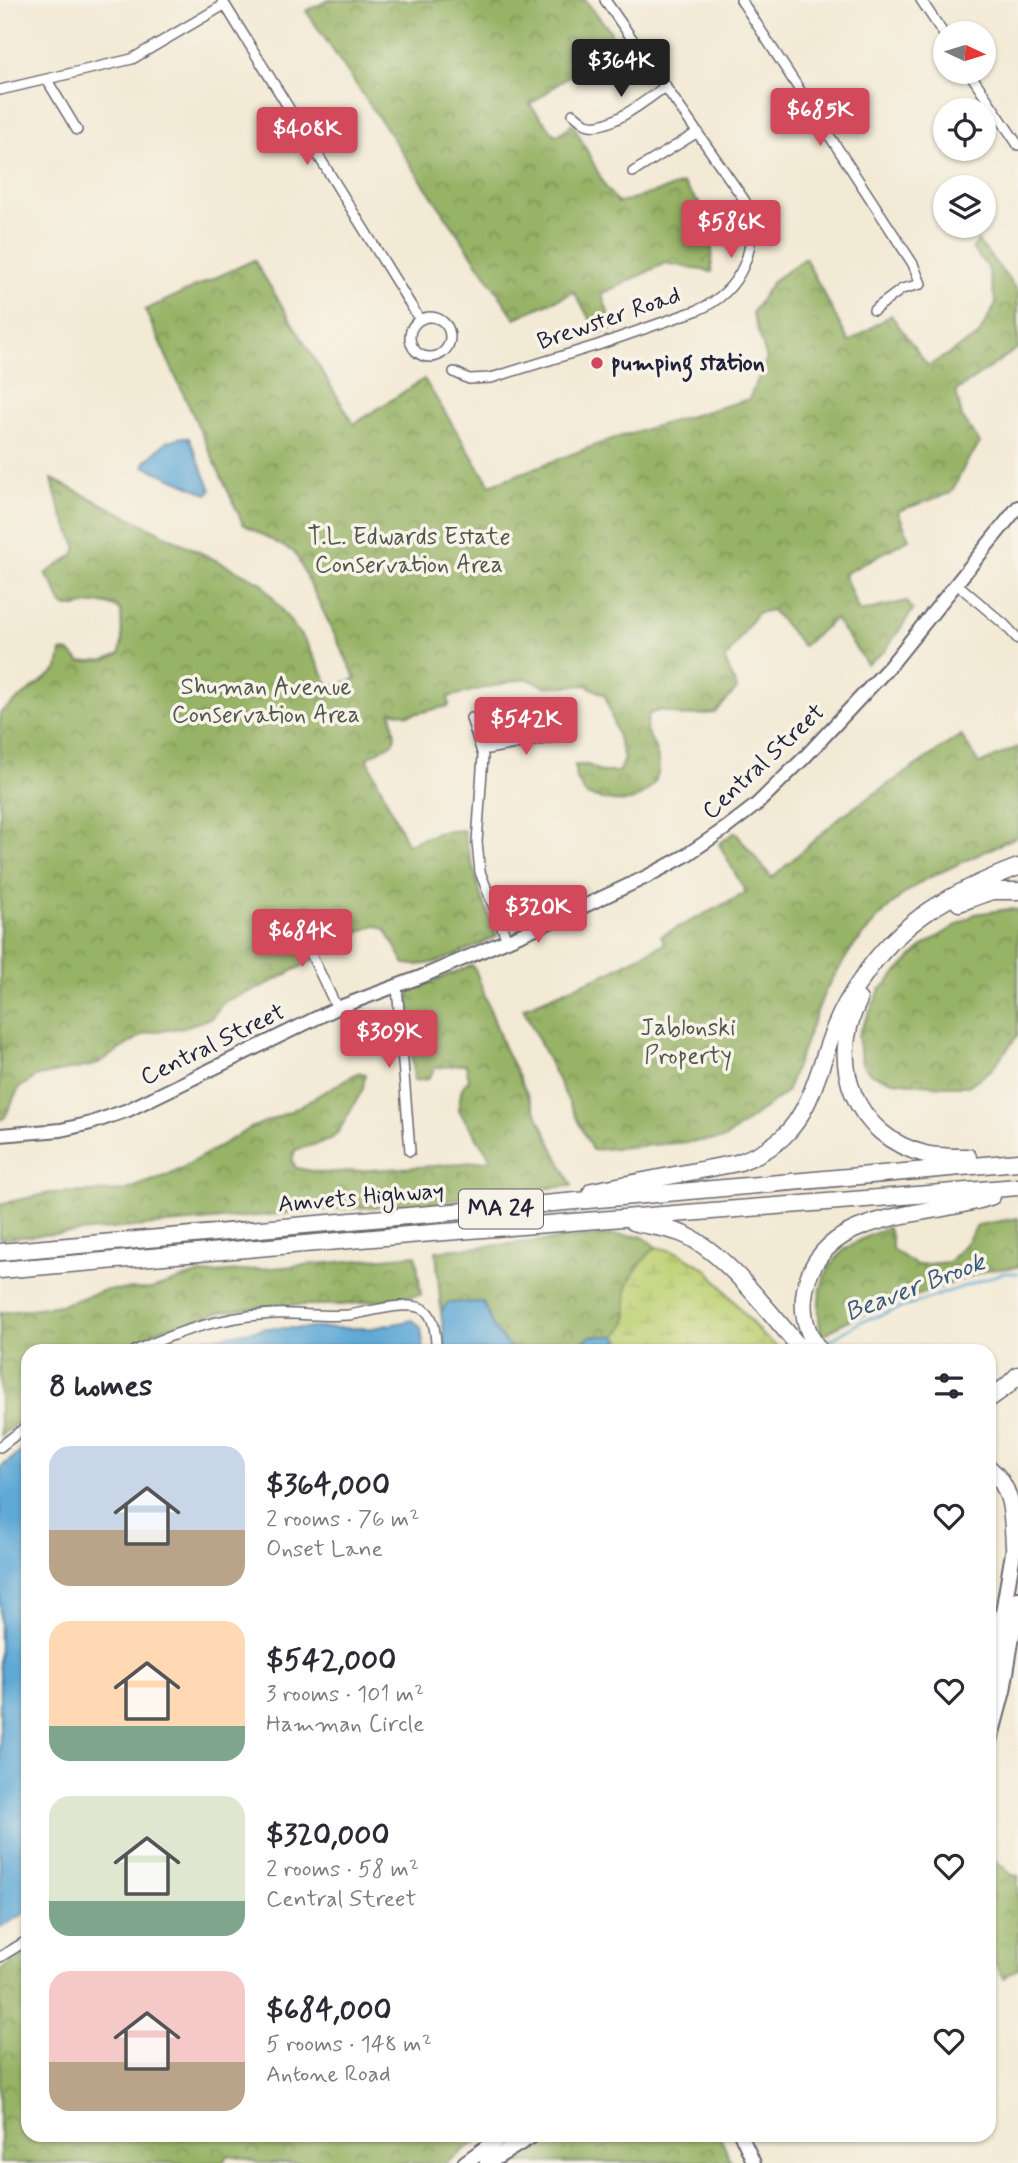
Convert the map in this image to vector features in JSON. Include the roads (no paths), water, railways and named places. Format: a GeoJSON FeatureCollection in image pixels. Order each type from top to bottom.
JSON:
{"type":"FeatureCollection","features":[{"type":"Feature","properties":{"kind":"highway"},"geometry":{"type":"LineString","coordinates":[[559,1203],[588,1191],[737,1163],[756,1156],[784,1136],[800,1115],[843,1009],[861,979],[883,951],[908,926],[939,902],[983,880],[1018,867]]}},
{"type":"Feature","properties":{"kind":"highway"},"geometry":{"type":"LineString","coordinates":[[1001,1163],[922,1153],[892,1139],[871,1121],[853,1096],[846,1072],[845,1046],[850,1022],[859,1001],[873,979],[906,941],[939,915],[973,896],[992,891],[1018,891]]}},
{"type":"Feature","properties":{"kind":"highway","name":"Amvets Highway"},"geometry":{"type":"LineString","coordinates":[[0,1252],[1018,1162]]}},
{"type":"Feature","properties":{"kind":"highway"},"geometry":{"type":"LineString","coordinates":[[816,1344],[806,1323],[804,1292],[816,1262],[836,1241],[867,1223],[984,1199],[1017,1187]]}},
{"type":"Feature","properties":{"kind":"highway","name":"Amvets Highway"},"geometry":{"type":"LineString","coordinates":[[0,1270],[1017,1187]]}},
{"type":"Feature","properties":{"kind":"highway"},"geometry":{"type":"LineString","coordinates":[[620,1218],[677,1232],[711,1251],[797,1344]]}},
{"type":"Feature","properties":{"kind":"highway"},"geometry":{"type":"LineString","coordinates":[[996,1394],[1018,1375]]}},
{"type":"Feature","properties":{"kind":"highway"},"geometry":{"type":"LineString","coordinates":[[996,1475],[1009,1496],[1014,1546]]}},
{"type":"Feature","properties":{"kind":"main road"},"geometry":{"type":"LineString","coordinates":[[996,1653],[1018,1520]]}},
{"type":"Feature","properties":{"kind":"main road"},"geometry":{"type":"LineString","coordinates":[[996,1718],[1018,1599]]}},
{"type":"Feature","properties":{"kind":"main road"},"geometry":{"type":"LineString","coordinates":[[466,2163],[494,2142]]}},
{"type":"Feature","properties":{"kind":"main road"},"geometry":{"type":"LineString","coordinates":[[488,2163],[522,2142]]}},
{"type":"Feature","properties":{"kind":"street","name":"Brewster Road"},"geometry":{"type":"LineString","coordinates":[[454,372],[469,379],[497,376],[698,310],[725,293],[736,281],[747,260],[751,243],[749,214],[738,189],[605,0]]}},
{"type":"Feature","properties":{"kind":"street"},"geometry":{"type":"LineString","coordinates":[[741,0],[908,256],[921,285],[902,289],[874,310]]}},
{"type":"Feature","properties":{"kind":"street"},"geometry":{"type":"LineString","coordinates":[[921,0],[935,21]]}},
{"type":"Feature","properties":{"kind":"street"},"geometry":{"type":"LineString","coordinates":[[0,90],[132,59],[223,2],[420,320]]}},
{"type":"Feature","properties":{"kind":"street"},"geometry":{"type":"LineString","coordinates":[[47,80],[77,130]]}},
{"type":"Feature","properties":{"kind":"street"},"geometry":{"type":"LineString","coordinates":[[977,84],[1018,145]]}},
{"type":"Feature","properties":{"kind":"street"},"geometry":{"type":"LineString","coordinates":[[573,114],[587,125],[600,126],[614,121],[666,86]]}},
{"type":"Feature","properties":{"kind":"street"},"geometry":{"type":"LineString","coordinates":[[633,172],[698,132]]}},
{"type":"Feature","properties":{"kind":"street"},"geometry":{"type":"LineString","coordinates":[[425,317],[436,318],[447,328],[449,339],[442,353],[431,357],[415,350],[410,340],[412,328],[420,320],[425,317]]}},
{"type":"Feature","properties":{"kind":"street","name":"Central Street"},"geometry":{"type":"LineString","coordinates":[[0,1135],[61,1130],[113,1116],[337,1008],[507,940],[646,877],[706,843],[772,790],[827,734],[890,666],[1018,507]]}},
{"type":"Feature","properties":{"kind":"street"},"geometry":{"type":"LineString","coordinates":[[957,584],[1018,639]]}},
{"type":"Feature","properties":{"kind":"street"},"geometry":{"type":"LineString","coordinates":[[471,719],[482,750],[478,858],[484,886],[507,940]]}},
{"type":"Feature","properties":{"kind":"street"},"geometry":{"type":"LineString","coordinates":[[482,750],[566,735]]}},
{"type":"Feature","properties":{"kind":"street"},"geometry":{"type":"LineString","coordinates":[[293,917],[337,1008]]}},
{"type":"Feature","properties":{"kind":"street"},"geometry":{"type":"LineString","coordinates":[[397,986],[411,1151]]}},
{"type":"Feature","properties":{"kind":"street"},"geometry":{"type":"LineString","coordinates":[[152,1344],[190,1329],[247,1316],[347,1315],[408,1305],[426,1311],[433,1320],[436,1344]]}},
{"type":"Feature","properties":{"kind":"street"},"geometry":{"type":"LineString","coordinates":[[0,1447],[21,1430]]}},
{"type":"Feature","properties":{"kind":"street"},"geometry":{"type":"LineString","coordinates":[[0,1957],[21,1944]]}},
{"type":"Feature","properties":{"kind":"street"},"geometry":{"type":"LineString","coordinates":[[744,2142],[754,2163]]}},
{"type":"Feature","properties":{"kind":"water"},"geometry":{"type":"Polygon","coordinates":[[[182,437],[189,438],[211,490],[207,494],[144,466],[166,442],[182,437]]]}},
{"type":"Feature","properties":{"kind":"water"},"geometry":{"type":"Polygon","coordinates":[[[483,1302],[494,1329],[507,1344],[445,1344],[441,1312],[448,1303],[483,1302]]]}},
{"type":"Feature","properties":{"kind":"water"},"geometry":{"type":"Polygon","coordinates":[[[413,1320],[421,1328],[423,1344],[181,1344],[267,1328],[373,1328],[413,1320]]]}},
{"type":"Feature","properties":{"kind":"water"},"geometry":{"type":"Polygon","coordinates":[[[591,1336],[616,1336],[622,1344],[579,1344],[591,1336]]]}},
{"type":"Feature","properties":{"kind":"water"},"geometry":{"type":"Polygon","coordinates":[[[21,1452],[21,1915],[0,1927],[0,1468],[21,1452]]]}},
{"type":"Feature","properties":{"kind":"waterway","name":"Beaver Brook"},"geometry":{"type":"LineString","coordinates":[[826,1343],[860,1322],[1003,1273],[1018,1273]]}},
{"type":"Feature","properties":{"kind":"place","name":"pumping station"},"geometry":{"type":"Point","coordinates":[597,363]}},
{"type":"Feature","properties":{"kind":"park label","name":"T.L. Edwards Estate Conservation Area"},"geometry":{"type":"Point","coordinates":[409,551]}},
{"type":"Feature","properties":{"kind":"park label","name":"Shuman Avenue Conservation Area"},"geometry":{"type":"Point","coordinates":[266,701]}},
{"type":"Feature","properties":{"kind":"park label","name":"Jablonski Property"},"geometry":{"type":"Point","coordinates":[688,1042]}}]}
